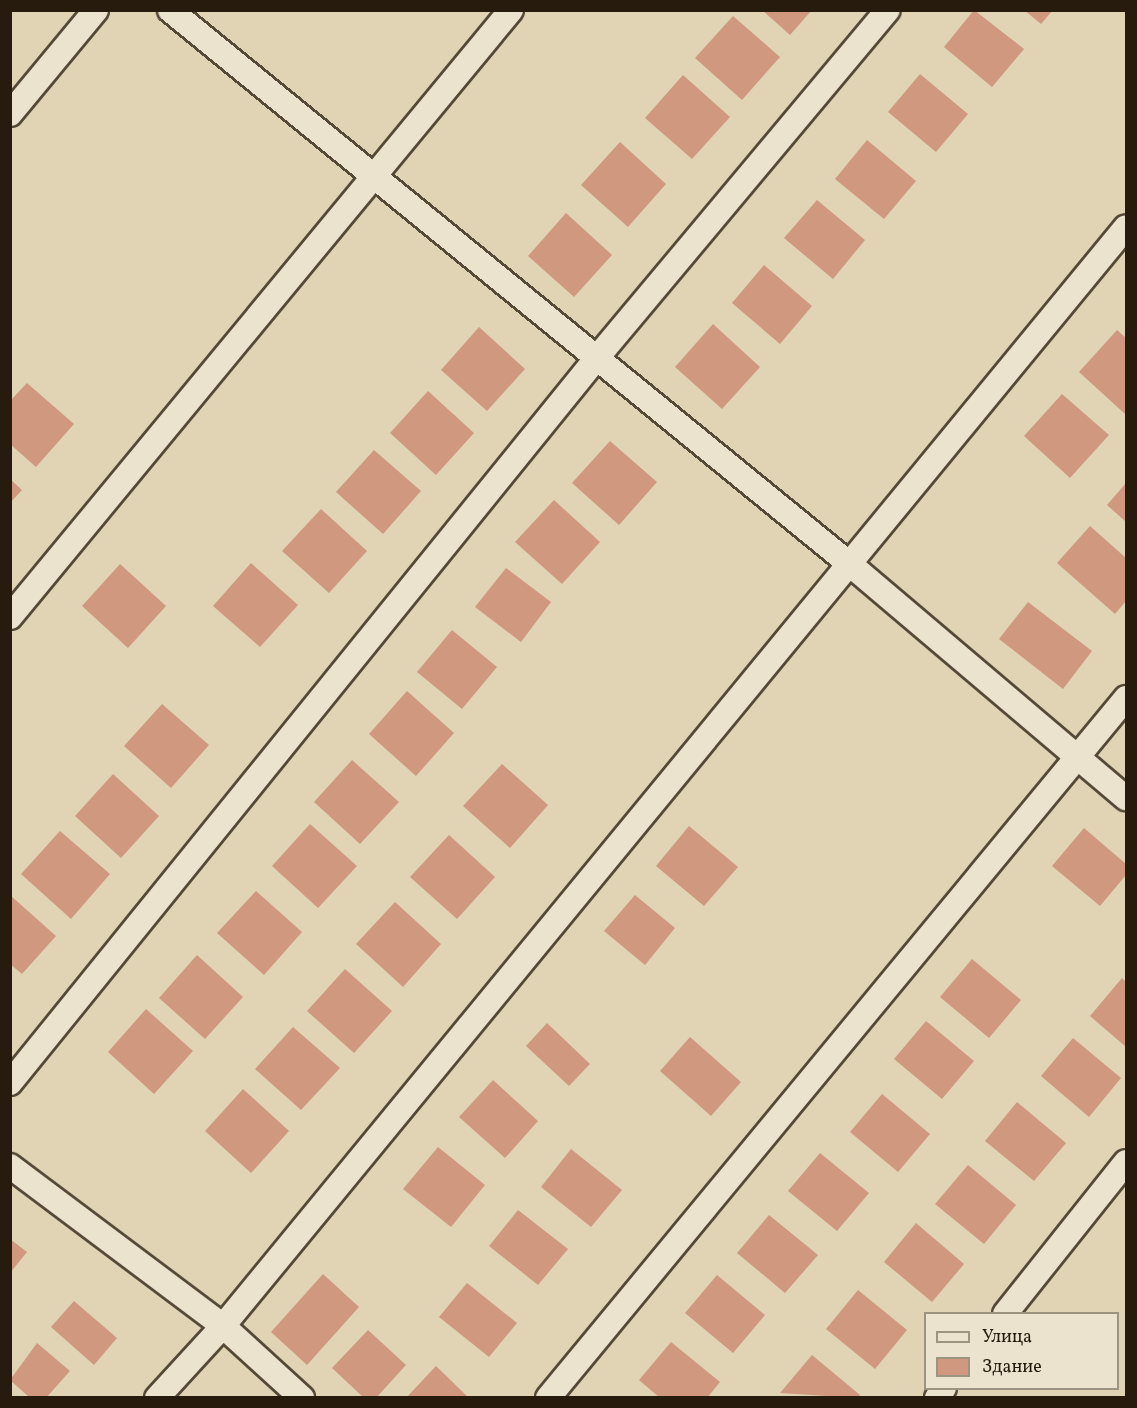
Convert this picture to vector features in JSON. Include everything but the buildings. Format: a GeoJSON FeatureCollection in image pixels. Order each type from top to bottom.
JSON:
{"type":"FeatureCollection","features":[{"type":"Feature","properties":{"kind":"street"},"geometry":{"type":"LineString","coordinates":[[10,114],[96,10]]}},
{"type":"Feature","properties":{"kind":"street"},"geometry":{"type":"LineString","coordinates":[[170,10],[595,360],[852,566],[1126,798]]}},
{"type":"Feature","properties":{"kind":"street"},"geometry":{"type":"LineString","coordinates":[[10,617],[511,10]]}},
{"type":"Feature","properties":{"kind":"street"},"geometry":{"type":"LineString","coordinates":[[10,1083],[595,360],[888,10]]}},
{"type":"Feature","properties":{"kind":"street"},"geometry":{"type":"LineString","coordinates":[[157,1398],[223,1326],[852,566],[1126,227]]}},
{"type":"Feature","properties":{"kind":"street"},"geometry":{"type":"LineString","coordinates":[[548,1398],[1126,698]]}},
{"type":"Feature","properties":{"kind":"street"},"geometry":{"type":"LineString","coordinates":[[1007,1312],[1126,1162]]}},
{"type":"Feature","properties":{"kind":"street"},"geometry":{"type":"LineString","coordinates":[[10,1166],[223,1326],[302,1398]]}}]}
